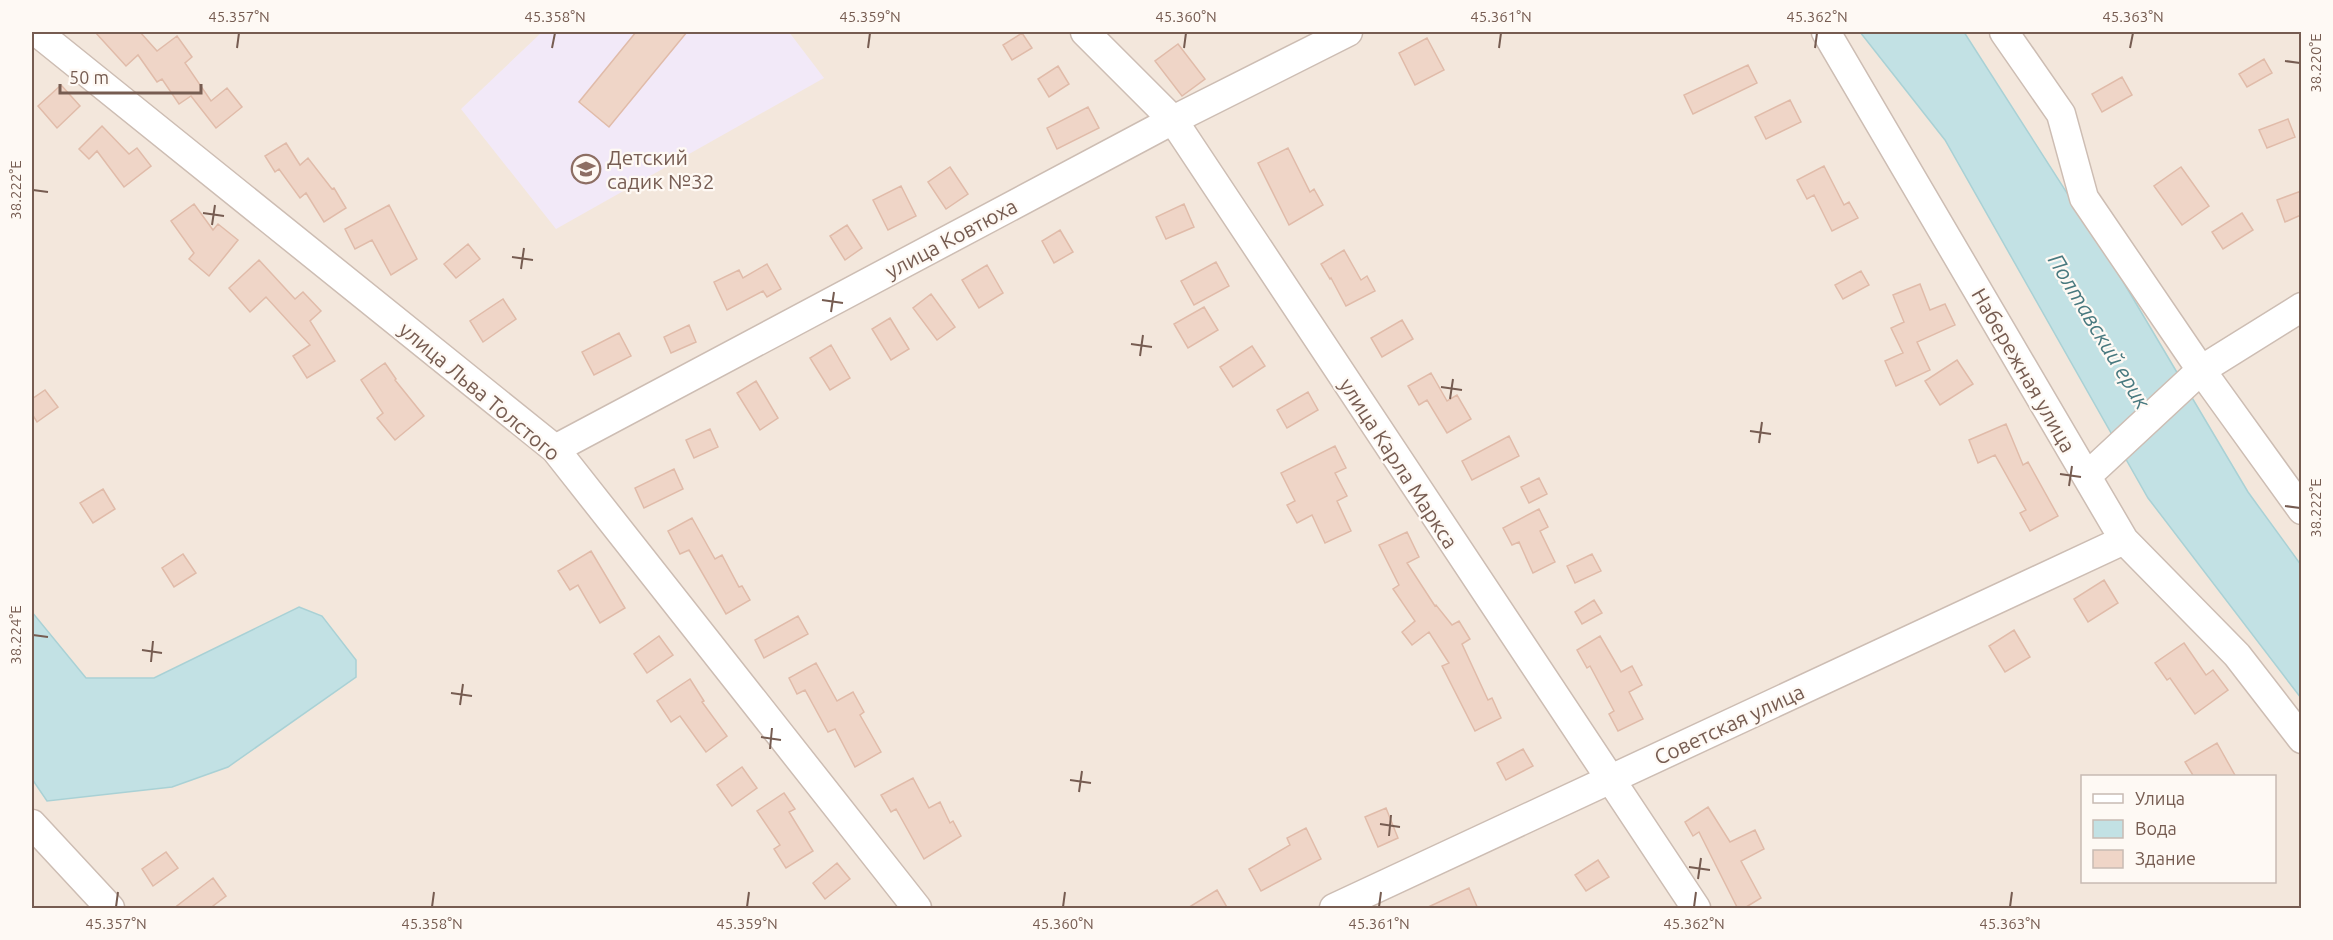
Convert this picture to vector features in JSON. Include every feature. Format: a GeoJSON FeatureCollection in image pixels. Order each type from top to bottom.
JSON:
{"type":"FeatureCollection","features":[{"type":"Feature","properties":{"kind":"street","name":"улица Льва Толстого"},"geometry":{"type":"LineString","coordinates":[[37,32],[555,449],[917,909]]}},
{"type":"Feature","properties":{"kind":"street","name":"улица Карла Маркса"},"geometry":{"type":"LineString","coordinates":[[1085,32],[1173,120],[1696,909]]}},
{"type":"Feature","properties":{"kind":"street","name":"улица Ковтюха"},"geometry":{"type":"LineString","coordinates":[[555,449],[1173,120],[1348,32]]}},
{"type":"Feature","properties":{"kind":"street","name":"Набережная улица"},"geometry":{"type":"LineString","coordinates":[[1826,32],[2124,540],[2237,655],[2301,739]]}},
{"type":"Feature","properties":{"kind":"street"},"geometry":{"type":"LineString","coordinates":[[2004,32],[2061,114],[2084,198],[2201,370],[2301,510]]}},
{"type":"Feature","properties":{"kind":"street"},"geometry":{"type":"LineString","coordinates":[[2087,476],[2201,370],[2301,307]]}},
{"type":"Feature","properties":{"kind":"street","name":"Советская улица"},"geometry":{"type":"LineString","coordinates":[[1334,909],[2124,540]]}},
{"type":"Feature","properties":{"kind":"street"},"geometry":{"type":"LineString","coordinates":[[32,824],[110,909]]}},
{"type":"Feature","properties":{"kind":"shaded area"},"geometry":{"type":"Polygon","coordinates":[[[32,32],[2301,32],[2301,908],[32,908],[32,32]]]}},
{"type":"Feature","properties":{"kind":"shaded area","name":"Детский садик №32"},"geometry":{"type":"Polygon","coordinates":[[[542,32],[716,32],[719,34],[725,32],[789,32],[824,78],[556,229],[461,109],[542,32]]]}},
{"type":"Feature","properties":{"kind":"water","name":"Полтавский ерик"},"geometry":{"type":"Polygon","coordinates":[[[1860,32],[1964,32],[2115,268],[2248,492],[2301,565],[2301,698],[2148,498],[1945,140],[1860,32]]]}},
{"type":"Feature","properties":{"kind":"water"},"geometry":{"type":"Polygon","coordinates":[[[299,607],[322,616],[356,660],[356,677],[228,767],[172,787],[47,801],[32,779],[32,612],[86,678],[154,678],[299,607]]]}},
{"type":"Feature","properties":{"kind":"building"},"geometry":{"type":"Polygon","coordinates":[[[95,32],[140,32],[157,51],[177,36],[192,57],[185,63],[211,101],[227,88],[242,107],[216,128],[191,96],[179,104],[162,79],[157,82],[138,55],[126,66],[95,32]]]}},
{"type":"Feature","properties":{"kind":"building"},"geometry":{"type":"Polygon","coordinates":[[[636,32],[687,32],[609,127],[579,102],[636,32]]]}},
{"type":"Feature","properties":{"kind":"building"},"geometry":{"type":"Polygon","coordinates":[[[1022,33],[1032,48],[1012,60],[1003,45],[1022,33]]]}},
{"type":"Feature","properties":{"kind":"building"},"geometry":{"type":"Polygon","coordinates":[[[1427,38],[1444,70],[1415,85],[1399,53],[1427,38]]]}},
{"type":"Feature","properties":{"kind":"building"},"geometry":{"type":"Polygon","coordinates":[[[1178,44],[1205,79],[1182,96],[1155,61],[1178,44]]]}},
{"type":"Feature","properties":{"kind":"building"},"geometry":{"type":"Polygon","coordinates":[[[2264,59],[2272,73],[2247,87],[2239,74],[2264,59]]]}},
{"type":"Feature","properties":{"kind":"building"},"geometry":{"type":"Polygon","coordinates":[[[1748,65],[1757,83],[1693,114],[1684,95],[1748,65]]]}},
{"type":"Feature","properties":{"kind":"building"},"geometry":{"type":"Polygon","coordinates":[[[1058,66],[1069,84],[1049,97],[1038,79],[1058,66]]]}},
{"type":"Feature","properties":{"kind":"building"},"geometry":{"type":"Polygon","coordinates":[[[2122,77],[2132,95],[2102,112],[2092,94],[2122,77]]]}},
{"type":"Feature","properties":{"kind":"building"},"geometry":{"type":"Polygon","coordinates":[[[61,85],[80,106],[57,128],[38,106],[61,85]]]}},
{"type":"Feature","properties":{"kind":"building"},"geometry":{"type":"Polygon","coordinates":[[[1790,100],[1801,122],[1766,139],[1755,117],[1790,100]]]}},
{"type":"Feature","properties":{"kind":"building"},"geometry":{"type":"Polygon","coordinates":[[[1088,107],[1099,128],[1057,149],[1047,128],[1088,107]]]}},
{"type":"Feature","properties":{"kind":"building"},"geometry":{"type":"Polygon","coordinates":[[[2288,119],[2295,137],[2267,148],[2259,130],[2288,119]]]}},
{"type":"Feature","properties":{"kind":"building"},"geometry":{"type":"Polygon","coordinates":[[[102,126],[129,154],[137,148],[151,166],[124,187],[97,151],[89,159],[79,149],[102,126]]]}},
{"type":"Feature","properties":{"kind":"building"},"geometry":{"type":"Polygon","coordinates":[[[286,143],[300,165],[308,158],[332,189],[334,188],[346,208],[324,222],[306,193],[300,198],[279,169],[275,172],[265,156],[286,143]]]}},
{"type":"Feature","properties":{"kind":"building"},"geometry":{"type":"Polygon","coordinates":[[[1288,148],[1310,192],[1314,189],[1323,205],[1289,225],[1258,163],[1288,148]]]}},
{"type":"Feature","properties":{"kind":"building"},"geometry":{"type":"Polygon","coordinates":[[[1824,166],[1844,205],[1849,202],[1858,218],[1832,231],[1814,195],[1807,199],[1797,180],[1824,166]]]}},
{"type":"Feature","properties":{"kind":"building"},"geometry":{"type":"Polygon","coordinates":[[[950,167],[968,194],[946,209],[928,182],[950,167]]]}},
{"type":"Feature","properties":{"kind":"building"},"geometry":{"type":"Polygon","coordinates":[[[2181,167],[2209,206],[2182,225],[2154,186],[2181,167]]]}},
{"type":"Feature","properties":{"kind":"building"},"geometry":{"type":"Polygon","coordinates":[[[901,186],[916,216],[888,230],[873,200],[901,186]]]}},
{"type":"Feature","properties":{"kind":"building"},"geometry":{"type":"Polygon","coordinates":[[[2301,191],[2301,215],[2285,222],[2277,200],[2301,191]]]}},
{"type":"Feature","properties":{"kind":"building"},"geometry":{"type":"Polygon","coordinates":[[[194,204],[213,230],[218,224],[238,240],[209,276],[189,259],[194,253],[171,221],[194,204]]]}},
{"type":"Feature","properties":{"kind":"building"},"geometry":{"type":"Polygon","coordinates":[[[1184,204],[1194,227],[1166,239],[1156,217],[1184,204]]]}},
{"type":"Feature","properties":{"kind":"building"},"geometry":{"type":"Polygon","coordinates":[[[389,205],[417,259],[391,275],[372,240],[355,249],[345,229],[389,205]]]}},
{"type":"Feature","properties":{"kind":"building"},"geometry":{"type":"Polygon","coordinates":[[[2242,213],[2253,230],[2223,249],[2212,232],[2242,213]]]}},
{"type":"Feature","properties":{"kind":"building"},"geometry":{"type":"Polygon","coordinates":[[[847,225],[862,248],[845,260],[830,236],[847,225]]]}},
{"type":"Feature","properties":{"kind":"building"},"geometry":{"type":"Polygon","coordinates":[[[1060,230],[1073,252],[1054,263],[1042,241],[1060,230]]]}},
{"type":"Feature","properties":{"kind":"building"},"geometry":{"type":"Polygon","coordinates":[[[468,244],[480,259],[456,278],[444,264],[468,244]]]}},
{"type":"Feature","properties":{"kind":"building"},"geometry":{"type":"Polygon","coordinates":[[[1344,250],[1361,280],[1367,276],[1375,291],[1346,306],[1321,264],[1344,250]]]}},
{"type":"Feature","properties":{"kind":"building"},"geometry":{"type":"Polygon","coordinates":[[[259,260],[295,299],[303,292],[321,311],[310,321],[335,361],[307,378],[293,356],[310,345],[266,297],[250,312],[229,288],[259,260]]]}},
{"type":"Feature","properties":{"kind":"building"},"geometry":{"type":"Polygon","coordinates":[[[1216,262],[1229,286],[1194,305],[1181,281],[1216,262]]]}},
{"type":"Feature","properties":{"kind":"building"},"geometry":{"type":"Polygon","coordinates":[[[767,264],[781,289],[767,297],[763,291],[727,310],[714,282],[739,270],[743,278],[767,264]]]}},
{"type":"Feature","properties":{"kind":"building"},"geometry":{"type":"Polygon","coordinates":[[[987,265],[1003,293],[979,308],[962,280],[987,265]]]}},
{"type":"Feature","properties":{"kind":"building"},"geometry":{"type":"Polygon","coordinates":[[[1861,271],[1869,285],[1843,299],[1835,285],[1861,271]]]}},
{"type":"Feature","properties":{"kind":"building"},"geometry":{"type":"Polygon","coordinates":[[[1920,284],[1930,310],[1945,304],[1955,325],[1917,342],[1930,370],[1896,386],[1885,361],[1903,353],[1891,328],[1904,322],[1893,295],[1920,284]]]}},
{"type":"Feature","properties":{"kind":"building"},"geometry":{"type":"Polygon","coordinates":[[[931,294],[955,327],[937,340],[913,308],[931,294]]]}},
{"type":"Feature","properties":{"kind":"building"},"geometry":{"type":"Polygon","coordinates":[[[503,299],[516,319],[483,342],[470,321],[503,299]]]}},
{"type":"Feature","properties":{"kind":"building"},"geometry":{"type":"Polygon","coordinates":[[[1204,307],[1218,330],[1188,348],[1174,324],[1204,307]]]}},
{"type":"Feature","properties":{"kind":"building"},"geometry":{"type":"Polygon","coordinates":[[[890,318],[909,349],[891,360],[872,329],[890,318]]]}},
{"type":"Feature","properties":{"kind":"building"},"geometry":{"type":"Polygon","coordinates":[[[1402,320],[1413,339],[1382,357],[1371,338],[1402,320]]]}},
{"type":"Feature","properties":{"kind":"building"},"geometry":{"type":"Polygon","coordinates":[[[689,325],[696,342],[671,353],[664,337],[689,325]]]}},
{"type":"Feature","properties":{"kind":"building"},"geometry":{"type":"Polygon","coordinates":[[[619,333],[631,356],[594,375],[582,352],[619,333]]]}},
{"type":"Feature","properties":{"kind":"building"},"geometry":{"type":"Polygon","coordinates":[[[831,345],[850,378],[830,390],[810,358],[831,345]]]}},
{"type":"Feature","properties":{"kind":"building"},"geometry":{"type":"Polygon","coordinates":[[[1252,346],[1265,366],[1233,387],[1220,367],[1252,346]]]}},
{"type":"Feature","properties":{"kind":"building"},"geometry":{"type":"Polygon","coordinates":[[[1957,360],[1973,384],[1940,405],[1925,381],[1957,360]]]}},
{"type":"Feature","properties":{"kind":"building"},"geometry":{"type":"Polygon","coordinates":[[[385,363],[395,380],[424,416],[395,440],[377,418],[383,413],[361,380],[385,363]]]}},
{"type":"Feature","properties":{"kind":"building"},"geometry":{"type":"Polygon","coordinates":[[[1431,373],[1447,401],[1457,395],[1471,419],[1447,433],[1427,400],[1419,405],[1408,386],[1431,373]]]}},
{"type":"Feature","properties":{"kind":"building"},"geometry":{"type":"Polygon","coordinates":[[[756,381],[778,418],[760,430],[737,393],[756,381]]]}},
{"type":"Feature","properties":{"kind":"building"},"geometry":{"type":"Polygon","coordinates":[[[45,390],[58,407],[37,422],[32,414],[32,399],[45,390]]]}},
{"type":"Feature","properties":{"kind":"building"},"geometry":{"type":"Polygon","coordinates":[[[1308,392],[1318,410],[1287,428],[1277,410],[1308,392]]]}},
{"type":"Feature","properties":{"kind":"building"},"geometry":{"type":"Polygon","coordinates":[[[2006,424],[2023,465],[2028,462],[2058,516],[2030,531],[2020,513],[2026,510],[1995,455],[1978,463],[1969,440],[2006,424]]]}},
{"type":"Feature","properties":{"kind":"building"},"geometry":{"type":"Polygon","coordinates":[[[710,429],[718,447],[694,458],[686,440],[710,429]]]}},
{"type":"Feature","properties":{"kind":"building"},"geometry":{"type":"Polygon","coordinates":[[[1509,436],[1519,456],[1472,480],[1462,461],[1509,436]]]}},
{"type":"Feature","properties":{"kind":"building"},"geometry":{"type":"Polygon","coordinates":[[[1335,446],[1346,468],[1335,473],[1347,496],[1337,501],[1351,531],[1325,543],[1312,515],[1297,523],[1287,505],[1295,501],[1281,473],[1335,446]]]}},
{"type":"Feature","properties":{"kind":"building"},"geometry":{"type":"Polygon","coordinates":[[[674,469],[683,489],[644,508],[635,488],[674,469]]]}},
{"type":"Feature","properties":{"kind":"building"},"geometry":{"type":"Polygon","coordinates":[[[1539,478],[1547,494],[1529,503],[1521,487],[1539,478]]]}},
{"type":"Feature","properties":{"kind":"building"},"geometry":{"type":"Polygon","coordinates":[[[103,489],[115,509],[93,523],[80,503],[103,489]]]}},
{"type":"Feature","properties":{"kind":"building"},"geometry":{"type":"Polygon","coordinates":[[[1539,509],[1548,527],[1540,531],[1555,562],[1533,573],[1519,542],[1512,545],[1503,528],[1539,509]]]}},
{"type":"Feature","properties":{"kind":"building"},"geometry":{"type":"Polygon","coordinates":[[[692,518],[715,559],[722,555],[739,587],[742,586],[750,600],[726,614],[689,550],[680,554],[668,531],[692,518]]]}},
{"type":"Feature","properties":{"kind":"building"},"geometry":{"type":"Polygon","coordinates":[[[1407,532],[1419,557],[1407,563],[1435,606],[1452,625],[1459,621],[1470,639],[1462,644],[1488,700],[1492,698],[1501,718],[1475,731],[1442,666],[1449,663],[1429,632],[1412,645],[1402,632],[1415,621],[1393,589],[1399,585],[1379,545],[1407,532]]]}},
{"type":"Feature","properties":{"kind":"building"},"geometry":{"type":"Polygon","coordinates":[[[591,551],[625,608],[600,623],[578,585],[570,590],[558,571],[591,551]]]}},
{"type":"Feature","properties":{"kind":"building"},"geometry":{"type":"Polygon","coordinates":[[[183,554],[196,573],[174,587],[162,568],[183,554]]]}},
{"type":"Feature","properties":{"kind":"building"},"geometry":{"type":"Polygon","coordinates":[[[1592,554],[1601,571],[1575,583],[1567,566],[1592,554]]]}},
{"type":"Feature","properties":{"kind":"building"},"geometry":{"type":"Polygon","coordinates":[[[2104,580],[2118,603],[2088,622],[2074,599],[2104,580]]]}},
{"type":"Feature","properties":{"kind":"building"},"geometry":{"type":"Polygon","coordinates":[[[1594,600],[1602,613],[1582,624],[1575,612],[1594,600]]]}},
{"type":"Feature","properties":{"kind":"building"},"geometry":{"type":"Polygon","coordinates":[[[798,616],[808,634],[764,658],[755,640],[798,616]]]}},
{"type":"Feature","properties":{"kind":"building"},"geometry":{"type":"Polygon","coordinates":[[[2014,630],[2030,657],[2005,672],[1989,646],[2014,630]]]}},
{"type":"Feature","properties":{"kind":"building"},"geometry":{"type":"Polygon","coordinates":[[[659,636],[673,655],[647,673],[634,654],[659,636]]]}},
{"type":"Feature","properties":{"kind":"building"},"geometry":{"type":"Polygon","coordinates":[[[1600,636],[1621,672],[1632,666],[1642,685],[1629,692],[1643,719],[1618,731],[1609,714],[1614,711],[1590,666],[1587,668],[1577,650],[1600,636]]]}},
{"type":"Feature","properties":{"kind":"building"},"geometry":{"type":"Polygon","coordinates":[[[2184,643],[2206,675],[2213,670],[2228,690],[2195,714],[2170,678],[2167,680],[2155,663],[2184,643]]]}},
{"type":"Feature","properties":{"kind":"building"},"geometry":{"type":"Polygon","coordinates":[[[816,663],[837,701],[853,692],[864,712],[860,715],[881,752],[855,767],[835,729],[828,732],[805,690],[797,694],[789,678],[816,663]]]}},
{"type":"Feature","properties":{"kind":"building"},"geometry":{"type":"Polygon","coordinates":[[[690,679],[704,701],[702,702],[727,736],[706,752],[680,716],[671,722],[657,701],[690,679]]]}},
{"type":"Feature","properties":{"kind":"building"},"geometry":{"type":"Polygon","coordinates":[[[2217,743],[2235,775],[2193,775],[2185,762],[2217,743]]]}},
{"type":"Feature","properties":{"kind":"building"},"geometry":{"type":"Polygon","coordinates":[[[1523,749],[1533,766],[1506,780],[1497,763],[1523,749]]]}},
{"type":"Feature","properties":{"kind":"building"},"geometry":{"type":"Polygon","coordinates":[[[742,767],[757,788],[732,806],[717,785],[742,767]]]}},
{"type":"Feature","properties":{"kind":"building"},"geometry":{"type":"Polygon","coordinates":[[[913,778],[929,808],[940,802],[950,823],[953,821],[961,836],[924,859],[896,809],[891,812],[881,795],[913,778]]]}},
{"type":"Feature","properties":{"kind":"building"},"geometry":{"type":"Polygon","coordinates":[[[784,793],[795,809],[789,812],[813,851],[786,868],[774,849],[780,845],[757,811],[784,793]]]}},
{"type":"Feature","properties":{"kind":"building"},"geometry":{"type":"Polygon","coordinates":[[[1708,807],[1730,842],[1755,830],[1764,849],[1741,861],[1761,898],[1743,909],[1738,909],[1699,832],[1693,836],[1685,822],[1708,807]]]}},
{"type":"Feature","properties":{"kind":"building"},"geometry":{"type":"Polygon","coordinates":[[[1386,808],[1398,838],[1378,847],[1365,817],[1386,808]]]}},
{"type":"Feature","properties":{"kind":"building"},"geometry":{"type":"Polygon","coordinates":[[[1306,828],[1321,859],[1261,891],[1249,869],[1290,845],[1287,838],[1306,828]]]}},
{"type":"Feature","properties":{"kind":"building"},"geometry":{"type":"Polygon","coordinates":[[[166,852],[178,868],[153,886],[142,869],[166,852]]]}},
{"type":"Feature","properties":{"kind":"building"},"geometry":{"type":"Polygon","coordinates":[[[1598,860],[1609,877],[1586,891],[1575,875],[1598,860]]]}},
{"type":"Feature","properties":{"kind":"building"},"geometry":{"type":"Polygon","coordinates":[[[837,863],[850,879],[825,899],[813,883],[837,863]]]}},
{"type":"Feature","properties":{"kind":"building"},"geometry":{"type":"Polygon","coordinates":[[[213,878],[226,896],[209,909],[173,909],[213,878]]]}},
{"type":"Feature","properties":{"kind":"building"},"geometry":{"type":"Polygon","coordinates":[[[1469,888],[1478,909],[1424,909],[1469,888]]]}},
{"type":"Feature","properties":{"kind":"building"},"geometry":{"type":"Polygon","coordinates":[[[1217,890],[1228,909],[1186,909],[1217,890]]]}},
{"type":"Feature","properties":{"kind":"place","name":"Детский садик №32"},"geometry":{"type":"Point","coordinates":[586,169]}}]}
